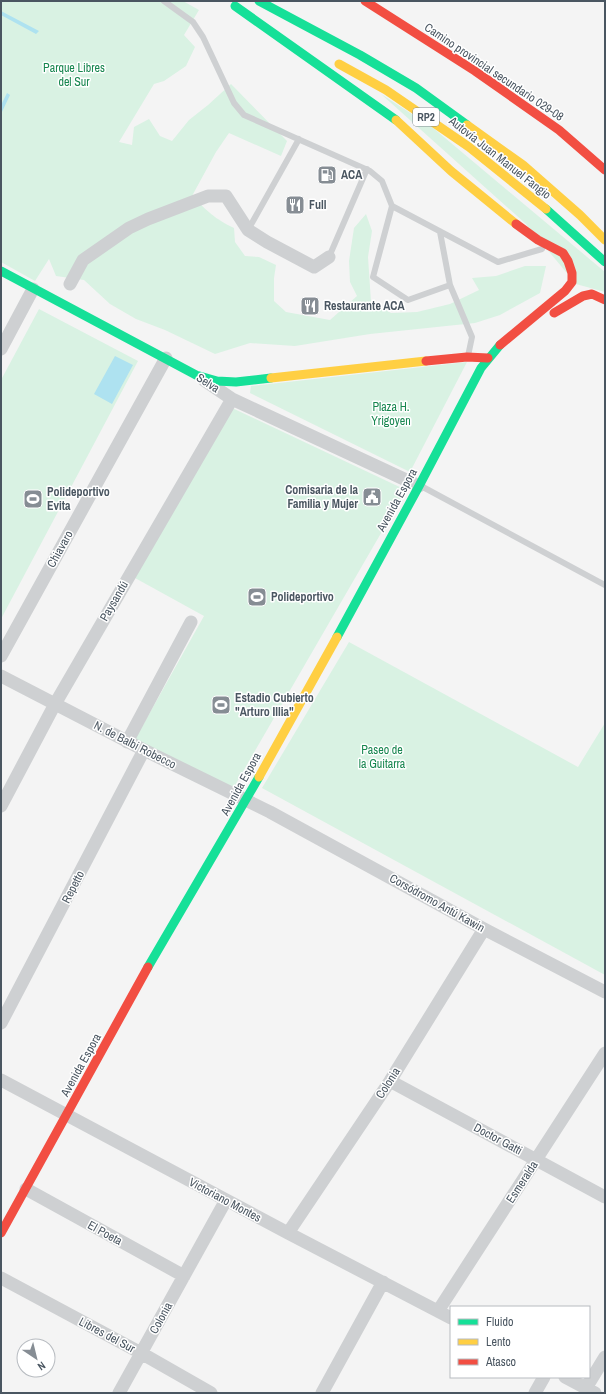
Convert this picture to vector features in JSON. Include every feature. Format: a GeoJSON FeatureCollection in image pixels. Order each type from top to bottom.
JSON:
{"type":"FeatureCollection","features":[{"type":"Feature","properties":{"kind":"main road"},"geometry":{"type":"LineString","coordinates":[[226,1],[311,48]]}},
{"type":"Feature","properties":{"kind":"main road","name":"Autovía Juan Manuel Fangio"},"geometry":{"type":"LineString","coordinates":[[259,1],[360,54],[416,88],[523,165],[580,215],[605,240]]}},
{"type":"Feature","properties":{"kind":"main road","name":"Camino provincial secundario 029-08"},"geometry":{"type":"LineString","coordinates":[[365,1],[475,71],[559,130],[605,170]]}},
{"type":"Feature","properties":{"kind":"main road"},"geometry":{"type":"LineString","coordinates":[[235,6],[390,115],[493,206],[538,240],[563,253],[568,261],[572,273],[572,282],[565,291],[500,345]]}},
{"type":"Feature","properties":{"kind":"main road"},"geometry":{"type":"LineString","coordinates":[[303,14],[360,54]]}},
{"type":"Feature","properties":{"kind":"main road","name":"Autovía Juan Manuel Fangio"},"geometry":{"type":"LineString","coordinates":[[331,59],[386,90],[469,147],[544,207],[605,262]]}},
{"type":"Feature","properties":{"kind":"main road","name":"Selva"},"geometry":{"type":"LineString","coordinates":[[1,271],[196,375]]}},
{"type":"Feature","properties":{"kind":"main road"},"geometry":{"type":"LineString","coordinates":[[500,345],[583,296],[592,294],[605,300]]}},
{"type":"Feature","properties":{"kind":"main road","name":"Avenida Espora"},"geometry":{"type":"LineString","coordinates":[[1,1234],[148,968],[246,800],[419,486],[481,368],[500,345]]}},
{"type":"Feature","properties":{"kind":"main road"},"geometry":{"type":"LineString","coordinates":[[196,375],[218,382],[236,382],[467,357],[488,358]]}},
{"type":"Feature","properties":{"kind":"street"},"geometry":{"type":"LineString","coordinates":[[70,284],[82,260],[129,228],[148,219],[208,196],[226,196],[248,230],[266,242],[314,267],[329,257]]}},
{"type":"Feature","properties":{"kind":"street"},"geometry":{"type":"LineString","coordinates":[[1,349],[33,289]]}},
{"type":"Feature","properties":{"kind":"street","name":"Chiavaro"},"geometry":{"type":"LineString","coordinates":[[1,656],[166,358]]}},
{"type":"Feature","properties":{"kind":"street","name":"Selva"},"geometry":{"type":"LineString","coordinates":[[196,375],[232,399],[419,486]]}},
{"type":"Feature","properties":{"kind":"street","name":"Paysandú"},"geometry":{"type":"LineString","coordinates":[[1,806],[55,704],[232,399]]}},
{"type":"Feature","properties":{"kind":"street"},"geometry":{"type":"LineString","coordinates":[[127,742],[191,622]]}},
{"type":"Feature","properties":{"kind":"street","name":"N. de Balbi Robecco"},"geometry":{"type":"LineString","coordinates":[[1,676],[127,742],[270,812]]}},
{"type":"Feature","properties":{"kind":"street","name":"Repetto"},"geometry":{"type":"LineString","coordinates":[[1,1022],[144,750]]}},
{"type":"Feature","properties":{"kind":"street","name":"Corsódromo Antú Kawin"},"geometry":{"type":"LineString","coordinates":[[270,812],[484,929],[605,992]]}},
{"type":"Feature","properties":{"kind":"street","name":"Colonia"},"geometry":{"type":"LineString","coordinates":[[288,1233],[390,1081],[484,929]]}},
{"type":"Feature","properties":{"kind":"street","name":"Esmeralda"},"geometry":{"type":"LineString","coordinates":[[438,1311],[605,1053]]}},
{"type":"Feature","properties":{"kind":"street","name":"Victoriano Montes"},"geometry":{"type":"LineString","coordinates":[[1,1080],[450,1317]]}},
{"type":"Feature","properties":{"kind":"street","name":"Doctor Gatti"},"geometry":{"type":"LineString","coordinates":[[390,1081],[605,1197]]}},
{"type":"Feature","properties":{"kind":"street","name":"El Poeta"},"geometry":{"type":"LineString","coordinates":[[26,1189],[184,1276]]}},
{"type":"Feature","properties":{"kind":"street","name":"Colonia"},"geometry":{"type":"LineString","coordinates":[[118,1393],[226,1200]]}},
{"type":"Feature","properties":{"kind":"street","name":"Libres del Sur"},"geometry":{"type":"LineString","coordinates":[[1,1278],[141,1353],[211,1393]]}},
{"type":"Feature","properties":{"kind":"street"},"geometry":{"type":"LineString","coordinates":[[322,1393],[383,1282]]}},
{"type":"Feature","properties":{"kind":"street"},"geometry":{"type":"LineString","coordinates":[[567,1378],[590,1390],[605,1358]]}},
{"type":"Feature","properties":{"kind":"street"},"geometry":{"type":"LineString","coordinates":[[535,1393],[543,1378]]}},
{"type":"Feature","properties":{"kind":"lane"},"geometry":{"type":"LineString","coordinates":[[164,1],[193,22],[203,37],[234,102],[244,115],[367,169],[382,181],[392,206],[373,277],[408,300],[450,285]]}},
{"type":"Feature","properties":{"kind":"lane"},"geometry":{"type":"LineString","coordinates":[[248,230],[299,139]]}},
{"type":"Feature","properties":{"kind":"lane"},"geometry":{"type":"LineString","coordinates":[[329,257],[367,169]]}},
{"type":"Feature","properties":{"kind":"lane"},"geometry":{"type":"LineString","coordinates":[[392,206],[498,262],[551,246]]}},
{"type":"Feature","properties":{"kind":"lane"},"geometry":{"type":"LineString","coordinates":[[440,232],[450,285],[472,336],[467,357]]}},
{"type":"Feature","properties":{"kind":"lane"},"geometry":{"type":"LineString","coordinates":[[419,486],[605,585]]}},
{"type":"Feature","properties":{"kind":"green space","name":"Parque Libres del Sur"},"geometry":{"type":"Polygon","coordinates":[[[1,1],[183,1],[199,10],[184,35],[195,47],[186,66],[164,81],[154,84],[119,142],[132,145],[134,127],[149,119],[160,136],[172,141],[189,120],[231,84],[287,141],[281,156],[229,133],[216,152],[192,196],[212,214],[234,228],[235,242],[245,256],[259,257],[276,265],[274,278],[274,301],[286,312],[330,320],[357,296],[350,282],[349,261],[354,228],[366,214],[372,231],[368,257],[371,302],[391,313],[417,312],[450,304],[479,290],[472,278],[496,276],[525,266],[546,266],[540,293],[500,315],[475,323],[370,334],[295,346],[250,343],[215,354],[165,330],[136,319],[110,304],[84,280],[56,276],[49,259],[35,281],[1,262],[1,1]]]}},
{"type":"Feature","properties":{"kind":"green space"},"geometry":{"type":"Polygon","coordinates":[[[381,94],[432,127],[605,272],[605,292],[576,284],[526,224],[381,94]]]}},
{"type":"Feature","properties":{"kind":"green space","name":"Polideportivo Evita"},"geometry":{"type":"Polygon","coordinates":[[[39,309],[138,361],[1,619],[1,380],[39,309]]]}},
{"type":"Feature","properties":{"kind":"green space","name":"Plaza H. Yrigoyen"},"geometry":{"type":"Polygon","coordinates":[[[467,362],[410,472],[250,393],[251,386],[467,362]]]}},
{"type":"Feature","properties":{"kind":"green space","name":"Polideportivo"},"geometry":{"type":"Polygon","coordinates":[[[230,407],[406,490],[230,794],[134,741],[204,616],[135,578],[230,407]]]}},
{"type":"Feature","properties":{"kind":"green space","name":"Paseo de la Guitarra"},"geometry":{"type":"Polygon","coordinates":[[[349,642],[578,767],[605,723],[605,975],[262,788],[349,642]]]}},
{"type":"Feature","properties":{"kind":"water"},"geometry":{"type":"Polygon","coordinates":[[[1,11],[39,31],[36,34],[1,15],[1,11]]]}},
{"type":"Feature","properties":{"kind":"water"},"geometry":{"type":"Polygon","coordinates":[[[7,93],[10,95],[1,114],[1,105],[7,93]]]}},
{"type":"Feature","properties":{"kind":"water"},"geometry":{"type":"Polygon","coordinates":[[[115,356],[133,365],[112,404],[94,394],[115,356]]]}},
{"type":"Feature","properties":{"kind":"traffic: fast"},"geometry":{"type":"LineString","coordinates":[[259,1],[360,55],[416,88],[467,125]]}},
{"type":"Feature","properties":{"kind":"traffic: fast"},"geometry":{"type":"LineString","coordinates":[[235,6],[396,120]]}},
{"type":"Feature","properties":{"kind":"traffic: fast"},"geometry":{"type":"LineString","coordinates":[[546,209],[605,262]]}},
{"type":"Feature","properties":{"kind":"traffic: fast"},"geometry":{"type":"LineString","coordinates":[[1,271],[196,375],[217,381],[236,382],[271,378]]}},
{"type":"Feature","properties":{"kind":"traffic: fast"},"geometry":{"type":"LineString","coordinates":[[337,637],[481,368],[500,345]]}},
{"type":"Feature","properties":{"kind":"traffic: fast"},"geometry":{"type":"LineString","coordinates":[[148,967],[259,777]]}},
{"type":"Feature","properties":{"kind":"traffic: slow"},"geometry":{"type":"LineString","coordinates":[[339,64],[386,90],[469,147],[546,209]]}},
{"type":"Feature","properties":{"kind":"traffic: slow"},"geometry":{"type":"LineString","coordinates":[[396,120],[451,171],[516,224]]}},
{"type":"Feature","properties":{"kind":"traffic: slow"},"geometry":{"type":"LineString","coordinates":[[467,125],[523,165],[580,215],[605,240]]}},
{"type":"Feature","properties":{"kind":"traffic: slow"},"geometry":{"type":"LineString","coordinates":[[271,378],[426,361]]}},
{"type":"Feature","properties":{"kind":"traffic: slow"},"geometry":{"type":"LineString","coordinates":[[259,777],[337,637]]}},
{"type":"Feature","properties":{"kind":"traffic: jam"},"geometry":{"type":"LineString","coordinates":[[365,1],[475,71],[559,130],[605,170]]}},
{"type":"Feature","properties":{"kind":"traffic: jam"},"geometry":{"type":"LineString","coordinates":[[500,345],[565,291],[572,282],[572,273],[568,261],[563,253],[538,240],[516,224]]}},
{"type":"Feature","properties":{"kind":"traffic: jam"},"geometry":{"type":"LineString","coordinates":[[554,313],[583,296],[592,294],[605,300]]}},
{"type":"Feature","properties":{"kind":"traffic: jam"},"geometry":{"type":"LineString","coordinates":[[426,361],[467,357],[488,358]]}},
{"type":"Feature","properties":{"kind":"traffic: jam"},"geometry":{"type":"LineString","coordinates":[[1,1233],[148,967]]}},
{"type":"Feature","properties":{"kind":"place","name":"ACA"},"geometry":{"type":"Point","coordinates":[327,175]}},
{"type":"Feature","properties":{"kind":"place","name":"Full"},"geometry":{"type":"Point","coordinates":[295,205]}},
{"type":"Feature","properties":{"kind":"place","name":"Restaurante ACA"},"geometry":{"type":"Point","coordinates":[310,306]}},
{"type":"Feature","properties":{"kind":"place","name":"Comisaria de la Familia y Mujer"},"geometry":{"type":"Point","coordinates":[372,497]}},
{"type":"Feature","properties":{"kind":"place","name":"Polideportivo Evita"},"geometry":{"type":"Point","coordinates":[33,499]}},
{"type":"Feature","properties":{"kind":"place","name":"Polideportivo"},"geometry":{"type":"Point","coordinates":[257,597]}},
{"type":"Feature","properties":{"kind":"place","name":"Estadio Cubierto \"Arturo Illia\""},"geometry":{"type":"Point","coordinates":[221,705]}}]}
